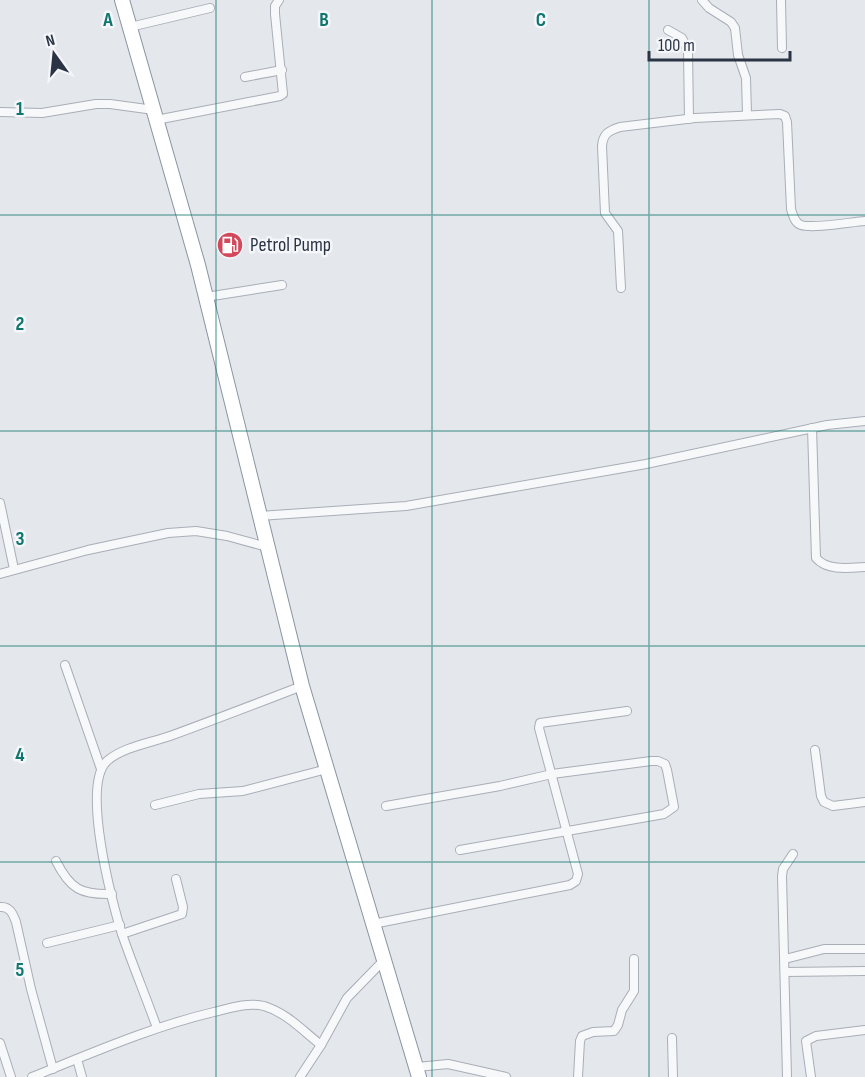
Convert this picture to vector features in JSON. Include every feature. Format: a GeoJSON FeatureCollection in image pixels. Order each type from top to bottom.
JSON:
{"type":"FeatureCollection","features":[{"type":"Feature","properties":{"kind":"highway"},"geometry":{"type":"LineString","coordinates":[[122,0],[206,297],[302,686],[418,1072]]}},
{"type":"Feature","properties":{"kind":"street"},"geometry":{"type":"LineString","coordinates":[[0,112],[42,113],[96,104],[110,104],[155,115],[280,96],[284,90],[275,14],[275,6],[279,0]]}},
{"type":"Feature","properties":{"kind":"street"},"geometry":{"type":"LineString","coordinates":[[702,0],[709,8],[731,22],[735,28],[738,55],[746,78],[747,114]]}},
{"type":"Feature","properties":{"kind":"street"},"geometry":{"type":"LineString","coordinates":[[781,0],[782,48]]}},
{"type":"Feature","properties":{"kind":"street"},"geometry":{"type":"LineString","coordinates":[[130,27],[210,8]]}},
{"type":"Feature","properties":{"kind":"street"},"geometry":{"type":"LineString","coordinates":[[668,30],[682,38],[688,51],[689,119]]}},
{"type":"Feature","properties":{"kind":"street"},"geometry":{"type":"LineString","coordinates":[[244,77],[282,70]]}},
{"type":"Feature","properties":{"kind":"street"},"geometry":{"type":"LineString","coordinates":[[621,288],[618,231],[605,213],[603,137],[608,131],[620,127],[747,114],[780,114],[785,116],[787,122],[791,209],[794,219],[801,225],[865,220]]}},
{"type":"Feature","properties":{"kind":"street"},"geometry":{"type":"LineString","coordinates":[[206,297],[282,285]]}},
{"type":"Feature","properties":{"kind":"street"},"geometry":{"type":"LineString","coordinates":[[259,516],[406,506],[646,464],[812,428],[865,422]]}},
{"type":"Feature","properties":{"kind":"street"},"geometry":{"type":"LineString","coordinates":[[812,428],[816,558],[829,566],[865,567]]}},
{"type":"Feature","properties":{"kind":"street"},"geometry":{"type":"LineString","coordinates":[[0,503],[14,569]]}},
{"type":"Feature","properties":{"kind":"street"},"geometry":{"type":"LineString","coordinates":[[0,574],[141,537],[178,532],[207,532],[267,547]]}},
{"type":"Feature","properties":{"kind":"street"},"geometry":{"type":"LineString","coordinates":[[65,665],[101,769]]}},
{"type":"Feature","properties":{"kind":"street"},"geometry":{"type":"LineString","coordinates":[[157,1028],[121,930],[112,894],[99,831],[96,802],[101,769],[106,762],[136,747],[245,709],[302,686]]}},
{"type":"Feature","properties":{"kind":"street"},"geometry":{"type":"LineString","coordinates":[[373,924],[570,885],[576,881],[578,874],[539,728],[540,723],[627,711]]}},
{"type":"Feature","properties":{"kind":"street"},"geometry":{"type":"LineString","coordinates":[[816,750],[821,796],[824,802],[833,806],[865,804]]}},
{"type":"Feature","properties":{"kind":"street"},"geometry":{"type":"LineString","coordinates":[[386,806],[500,786],[552,774],[651,761],[665,764],[674,801],[671,810],[657,815],[460,850]]}},
{"type":"Feature","properties":{"kind":"street"},"geometry":{"type":"LineString","coordinates":[[155,806],[199,794],[243,791],[327,769]]}},
{"type":"Feature","properties":{"kind":"street"},"geometry":{"type":"LineString","coordinates":[[787,1077],[782,876],[783,869],[793,854]]}},
{"type":"Feature","properties":{"kind":"street"},"geometry":{"type":"LineString","coordinates":[[56,861],[69,884],[80,891],[96,895],[112,894]]}},
{"type":"Feature","properties":{"kind":"street"},"geometry":{"type":"LineString","coordinates":[[47,943],[121,930],[182,914],[183,907],[176,879]]}},
{"type":"Feature","properties":{"kind":"street"},"geometry":{"type":"LineString","coordinates":[[0,908],[8,908],[16,922],[31,989],[53,1068]]}},
{"type":"Feature","properties":{"kind":"street"},"geometry":{"type":"LineString","coordinates":[[785,959],[824,949],[865,949]]}},
{"type":"Feature","properties":{"kind":"street"},"geometry":{"type":"LineString","coordinates":[[578,1077],[582,1036],[592,1032],[614,1031],[622,1010],[634,991],[634,959]]}},
{"type":"Feature","properties":{"kind":"street"},"geometry":{"type":"LineString","coordinates":[[300,1077],[347,998],[384,960]]}},
{"type":"Feature","properties":{"kind":"street"},"geometry":{"type":"LineString","coordinates":[[785,972],[865,971]]}},
{"type":"Feature","properties":{"kind":"street"},"geometry":{"type":"LineString","coordinates":[[32,1077],[157,1028],[243,1005],[262,1006],[281,1012],[321,1045]]}},
{"type":"Feature","properties":{"kind":"street"},"geometry":{"type":"LineString","coordinates":[[811,1077],[806,1046],[809,1038],[865,1030]]}},
{"type":"Feature","properties":{"kind":"street"},"geometry":{"type":"LineString","coordinates":[[672,1038],[673,1077]]}},
{"type":"Feature","properties":{"kind":"street"},"geometry":{"type":"LineString","coordinates":[[0,1043],[11,1077]]}},
{"type":"Feature","properties":{"kind":"street"},"geometry":{"type":"LineString","coordinates":[[77,1059],[82,1077]]}},
{"type":"Feature","properties":{"kind":"street"},"geometry":{"type":"LineString","coordinates":[[418,1072],[448,1064],[506,1077]]}},
{"type":"Feature","properties":{"kind":"place","name":"Petrol Pump"},"geometry":{"type":"Point","coordinates":[230,245]}}]}
